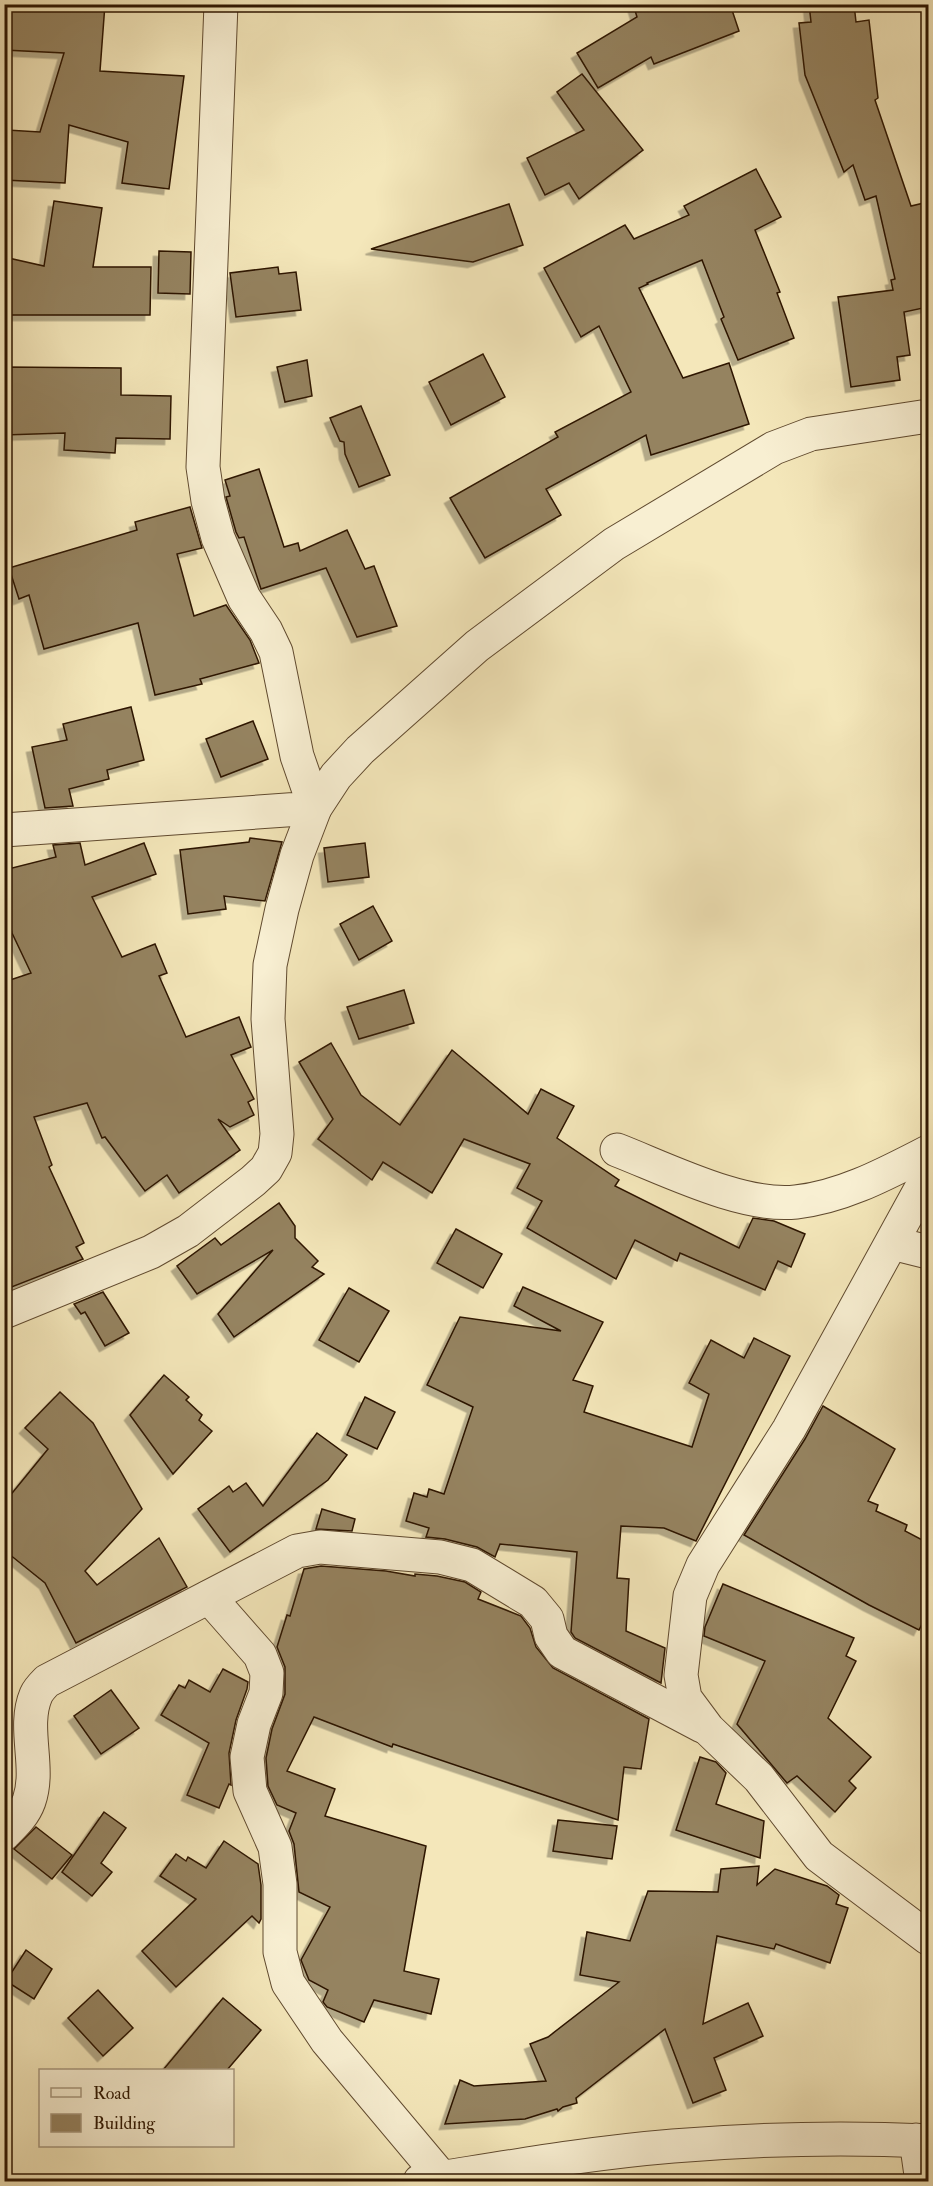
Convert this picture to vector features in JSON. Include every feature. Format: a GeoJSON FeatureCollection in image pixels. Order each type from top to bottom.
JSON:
{"type":"FeatureCollection","features":[{"type":"Feature","properties":{"kind":"street"},"geometry":{"type":"LineString","coordinates":[[221,4],[203,467],[208,501],[218,538],[244,598],[267,631],[276,652],[297,756],[315,808]]}},
{"type":"Feature","properties":{"kind":"street"},"geometry":{"type":"LineString","coordinates":[[4,1312],[151,1252],[188,1231],[266,1169],[275,1153],[277,1134],[268,1019],[270,965],[282,909],[297,855],[315,808],[336,776],[360,750],[477,646],[614,543],[774,448],[811,434],[928,416]]}},
{"type":"Feature","properties":{"kind":"street"},"geometry":{"type":"LineString","coordinates":[[4,830],[315,808]]}},
{"type":"Feature","properties":{"kind":"street"},"geometry":{"type":"LineString","coordinates":[[617,1150],[722,1190],[756,1200],[795,1202],[828,1195],[879,1177],[928,1152]]}},
{"type":"Feature","properties":{"kind":"street"},"geometry":{"type":"LineString","coordinates":[[928,1176],[789,1429],[703,1565],[690,1596],[681,1675],[685,1698],[708,1729],[759,1778],[819,1856],[928,1938]]}},
{"type":"Feature","properties":{"kind":"street"},"geometry":{"type":"LineString","coordinates":[[892,1243],[928,1252]]}},
{"type":"Feature","properties":{"kind":"street"},"geometry":{"type":"LineString","coordinates":[[4,1834],[21,1817],[29,1800],[32,1780],[31,1714],[36,1694],[47,1681],[297,1551],[320,1547],[440,1557],[472,1565],[533,1602],[546,1619],[551,1636],[562,1652],[708,1729]]}},
{"type":"Feature","properties":{"kind":"street"},"geometry":{"type":"LineString","coordinates":[[209,1597],[260,1655],[267,1673],[266,1694],[254,1724],[247,1758],[250,1791],[274,1847],[280,1884],[280,1952],[288,1983],[327,2041],[429,2180],[672,2146],[815,2139],[922,2140],[922,2181]]}},
{"type":"Feature","properties":{"kind":"building"},"geometry":{"type":"Polygon","coordinates":[[[4,4],[105,4],[100,71],[184,76],[169,189],[122,183],[128,142],[69,125],[65,183],[4,180],[7,130],[40,132],[64,53],[4,50],[4,4]]]}},
{"type":"Feature","properties":{"kind":"building"},"geometry":{"type":"Polygon","coordinates":[[[633,4],[730,4],[739,31],[654,64],[651,57],[598,88],[577,53],[637,17],[633,4]]]}},
{"type":"Feature","properties":{"kind":"building"},"geometry":{"type":"Polygon","coordinates":[[[809,4],[854,4],[856,22],[869,20],[878,98],[875,100],[911,206],[928,202],[928,307],[904,312],[910,355],[897,357],[900,380],[851,387],[838,297],[893,290],[891,280],[895,279],[876,196],[865,200],[853,165],[844,172],[805,75],[799,23],[811,22],[809,4]]]}},
{"type":"Feature","properties":{"kind":"building"},"geometry":{"type":"Polygon","coordinates":[[[582,74],[643,150],[579,199],[569,183],[545,195],[527,158],[584,130],[557,92],[582,74]]]}},
{"type":"Feature","properties":{"kind":"building"},"geometry":{"type":"Polygon","coordinates":[[[756,169],[781,217],[755,230],[780,292],[777,293],[794,338],[738,360],[721,319],[724,317],[702,260],[639,288],[683,378],[729,363],[749,424],[651,455],[646,435],[546,489],[561,515],[485,558],[450,498],[558,437],[555,432],[631,392],[599,326],[581,337],[544,268],[625,225],[634,239],[689,215],[684,206],[756,169]]]}},
{"type":"Feature","properties":{"kind":"building"},"geometry":{"type":"Polygon","coordinates":[[[54,201],[102,208],[93,267],[151,267],[150,315],[4,315],[4,257],[44,266],[54,201]]]}},
{"type":"Feature","properties":{"kind":"building"},"geometry":{"type":"Polygon","coordinates":[[[509,204],[523,245],[473,262],[371,249],[509,204]]]}},
{"type":"Feature","properties":{"kind":"building"},"geometry":{"type":"Polygon","coordinates":[[[159,251],[191,252],[190,294],[158,293],[159,251]]]}},
{"type":"Feature","properties":{"kind":"building"},"geometry":{"type":"Polygon","coordinates":[[[278,267],[279,274],[296,272],[301,310],[236,317],[230,273],[278,267]]]}},
{"type":"Feature","properties":{"kind":"building"},"geometry":{"type":"Polygon","coordinates":[[[483,354],[505,397],[451,425],[429,382],[483,354]]]}},
{"type":"Feature","properties":{"kind":"building"},"geometry":{"type":"Polygon","coordinates":[[[307,360],[312,396],[285,402],[277,367],[307,360]]]}},
{"type":"Feature","properties":{"kind":"building"},"geometry":{"type":"Polygon","coordinates":[[[4,367],[121,368],[121,395],[171,396],[170,439],[116,438],[115,453],[64,450],[65,433],[4,435],[4,367]]]}},
{"type":"Feature","properties":{"kind":"building"},"geometry":{"type":"Polygon","coordinates":[[[361,406],[390,475],[359,487],[345,454],[344,442],[340,441],[330,418],[361,406]]]}},
{"type":"Feature","properties":{"kind":"building"},"geometry":{"type":"Polygon","coordinates":[[[259,469],[284,547],[298,543],[300,551],[347,530],[365,569],[374,566],[397,626],[357,637],[326,568],[261,589],[244,537],[239,538],[236,532],[226,497],[230,496],[225,480],[259,469]]]}},
{"type":"Feature","properties":{"kind":"building"},"geometry":{"type":"Polygon","coordinates":[[[190,507],[202,548],[177,554],[194,616],[226,605],[250,640],[259,663],[200,679],[202,684],[155,695],[138,623],[44,649],[29,595],[19,599],[9,568],[137,530],[135,522],[190,507]]]}},
{"type":"Feature","properties":{"kind":"building"},"geometry":{"type":"Polygon","coordinates":[[[131,707],[144,760],[107,770],[109,779],[69,789],[73,806],[45,808],[32,747],[67,740],[63,724],[131,707]]]}},
{"type":"Feature","properties":{"kind":"building"},"geometry":{"type":"Polygon","coordinates":[[[253,721],[268,759],[221,777],[206,739],[253,721]]]}},
{"type":"Feature","properties":{"kind":"building"},"geometry":{"type":"Polygon","coordinates":[[[250,838],[282,842],[265,901],[224,896],[226,909],[188,914],[180,850],[249,842],[250,838]]]}},
{"type":"Feature","properties":{"kind":"building"},"geometry":{"type":"Polygon","coordinates":[[[80,843],[85,865],[144,843],[156,874],[92,897],[122,957],[155,944],[167,973],[159,976],[186,1037],[239,1017],[251,1047],[231,1055],[254,1099],[248,1102],[254,1115],[230,1127],[218,1119],[240,1150],[179,1193],[167,1175],[145,1191],[105,1137],[102,1138],[87,1103],[34,1117],[52,1165],[49,1167],[84,1243],[76,1247],[83,1259],[4,1290],[4,982],[31,973],[12,933],[4,902],[4,870],[56,857],[53,845],[80,843]]]}},
{"type":"Feature","properties":{"kind":"building"},"geometry":{"type":"Polygon","coordinates":[[[365,843],[369,877],[328,882],[324,848],[365,843]]]}},
{"type":"Feature","properties":{"kind":"building"},"geometry":{"type":"Polygon","coordinates":[[[373,906],[392,941],[359,960],[340,924],[373,906]]]}},
{"type":"Feature","properties":{"kind":"building"},"geometry":{"type":"Polygon","coordinates":[[[404,990],[414,1023],[359,1039],[347,1007],[404,990]]]}},
{"type":"Feature","properties":{"kind":"building"},"geometry":{"type":"Polygon","coordinates":[[[331,1043],[361,1095],[400,1125],[452,1050],[528,1114],[541,1089],[574,1106],[557,1138],[619,1180],[615,1186],[739,1248],[753,1218],[774,1221],[805,1234],[791,1267],[778,1261],[765,1290],[680,1253],[677,1261],[635,1240],[616,1279],[527,1228],[542,1201],[517,1188],[530,1164],[464,1139],[432,1193],[383,1162],[372,1180],[318,1139],[333,1119],[299,1062],[331,1043]]]}},
{"type":"Feature","properties":{"kind":"building"},"geometry":{"type":"Polygon","coordinates":[[[279,1203],[295,1226],[295,1238],[318,1261],[312,1267],[324,1274],[234,1337],[218,1314],[273,1250],[197,1294],[177,1266],[215,1238],[221,1245],[279,1203]]]}},
{"type":"Feature","properties":{"kind":"building"},"geometry":{"type":"Polygon","coordinates":[[[456,1229],[502,1254],[483,1288],[437,1263],[456,1229]]]}},
{"type":"Feature","properties":{"kind":"building"},"geometry":{"type":"Polygon","coordinates":[[[523,1287],[603,1322],[573,1380],[593,1386],[584,1412],[692,1447],[709,1394],[689,1383],[711,1340],[744,1358],[754,1338],[790,1356],[696,1541],[664,1528],[621,1526],[617,1578],[629,1579],[626,1631],[665,1648],[661,1683],[575,1638],[571,1632],[577,1552],[500,1544],[495,1557],[477,1547],[426,1537],[429,1528],[406,1521],[414,1493],[427,1497],[429,1489],[444,1494],[473,1407],[427,1385],[460,1317],[561,1331],[514,1306],[523,1287]]]}},
{"type":"Feature","properties":{"kind":"building"},"geometry":{"type":"Polygon","coordinates":[[[349,1288],[389,1311],[359,1362],[319,1340],[349,1288]]]}},
{"type":"Feature","properties":{"kind":"building"},"geometry":{"type":"Polygon","coordinates":[[[103,1292],[129,1333],[105,1346],[85,1312],[81,1314],[74,1304],[103,1292]]]}},
{"type":"Feature","properties":{"kind":"building"},"geometry":{"type":"Polygon","coordinates":[[[164,1375],[189,1397],[186,1400],[202,1415],[199,1420],[212,1431],[173,1474],[130,1415],[164,1375]]]}},
{"type":"Feature","properties":{"kind":"building"},"geometry":{"type":"Polygon","coordinates":[[[60,1392],[93,1423],[142,1509],[85,1571],[97,1585],[159,1538],[187,1587],[76,1643],[45,1583],[4,1550],[4,1503],[48,1449],[25,1428],[60,1392]]]}},
{"type":"Feature","properties":{"kind":"building"},"geometry":{"type":"Polygon","coordinates":[[[365,1397],[395,1412],[377,1449],[347,1435],[365,1397]]]}},
{"type":"Feature","properties":{"kind":"building"},"geometry":{"type":"Polygon","coordinates":[[[823,1406],[895,1449],[868,1501],[878,1505],[876,1511],[907,1525],[905,1531],[928,1543],[928,1612],[919,1630],[869,1605],[744,1535],[805,1439],[823,1406]]]}},
{"type":"Feature","properties":{"kind":"building"},"geometry":{"type":"Polygon","coordinates":[[[317,1433],[347,1455],[328,1480],[230,1552],[198,1509],[229,1486],[233,1492],[246,1483],[263,1506],[317,1433]]]}},
{"type":"Feature","properties":{"kind":"building"},"geometry":{"type":"Polygon","coordinates":[[[322,1509],[355,1519],[352,1531],[316,1529],[322,1509]]]}},
{"type":"Feature","properties":{"kind":"building"},"geometry":{"type":"Polygon","coordinates":[[[321,1566],[386,1571],[415,1576],[415,1574],[437,1576],[465,1582],[481,1592],[478,1599],[521,1616],[530,1628],[536,1647],[553,1668],[649,1719],[641,1769],[624,1767],[618,1820],[393,1744],[392,1747],[314,1717],[287,1771],[335,1789],[325,1816],[426,1846],[404,1971],[439,1979],[431,2014],[374,2000],[364,2022],[327,2007],[323,2002],[328,1990],[309,1980],[301,1960],[330,1907],[299,1892],[294,1844],[289,1831],[296,1813],[277,1805],[268,1786],[266,1758],[272,1729],[285,1694],[285,1667],[277,1647],[287,1615],[290,1616],[304,1569],[321,1566]]]}},
{"type":"Feature","properties":{"kind":"building"},"geometry":{"type":"Polygon","coordinates":[[[723,1584],[854,1638],[846,1656],[856,1661],[828,1718],[871,1757],[849,1781],[856,1788],[835,1812],[797,1776],[787,1783],[737,1724],[765,1661],[704,1636],[705,1627],[723,1584]]]}},
{"type":"Feature","properties":{"kind":"building"},"geometry":{"type":"Polygon","coordinates":[[[223,1669],[248,1682],[229,1753],[231,1785],[229,1784],[219,1808],[187,1795],[209,1743],[161,1715],[179,1685],[185,1688],[189,1680],[210,1692],[223,1669]]]}},
{"type":"Feature","properties":{"kind":"building"},"geometry":{"type":"Polygon","coordinates":[[[111,1690],[139,1728],[101,1754],[74,1716],[111,1690]]]}},
{"type":"Feature","properties":{"kind":"building"},"geometry":{"type":"Polygon","coordinates":[[[700,1757],[716,1762],[726,1773],[716,1804],[764,1821],[760,1858],[676,1830],[700,1757]]]}},
{"type":"Feature","properties":{"kind":"building"},"geometry":{"type":"Polygon","coordinates":[[[104,1812],[126,1828],[101,1863],[112,1872],[92,1896],[62,1872],[104,1812]]]}},
{"type":"Feature","properties":{"kind":"building"},"geometry":{"type":"Polygon","coordinates":[[[558,1820],[617,1826],[612,1859],[553,1851],[558,1820]]]}},
{"type":"Feature","properties":{"kind":"building"},"geometry":{"type":"Polygon","coordinates":[[[36,1827],[72,1855],[52,1879],[14,1849],[36,1827]]]}},
{"type":"Feature","properties":{"kind":"building"},"geometry":{"type":"Polygon","coordinates":[[[224,1841],[258,1864],[261,1885],[261,1919],[259,1923],[252,1916],[176,1987],[142,1951],[196,1899],[160,1876],[176,1854],[186,1861],[188,1857],[206,1868],[224,1841]]]}},
{"type":"Feature","properties":{"kind":"building"},"geometry":{"type":"Polygon","coordinates":[[[759,1866],[757,1885],[775,1869],[827,1886],[839,1895],[836,1904],[848,1908],[830,1963],[776,1944],[774,1949],[717,1936],[703,2024],[748,2003],[763,2036],[714,2058],[726,2090],[693,2103],[665,2029],[576,2098],[577,2103],[558,2111],[557,2109],[525,2119],[445,2124],[460,2080],[474,2086],[546,2081],[530,2044],[548,2037],[619,1982],[580,1975],[587,1932],[630,1941],[648,1891],[718,1892],[721,1869],[759,1866]]]}},
{"type":"Feature","properties":{"kind":"building"},"geometry":{"type":"Polygon","coordinates":[[[26,1950],[52,1969],[34,1999],[6,1981],[26,1950]]]}},
{"type":"Feature","properties":{"kind":"building"},"geometry":{"type":"Polygon","coordinates":[[[98,1990],[133,2028],[103,2056],[68,2018],[98,1990]]]}},
{"type":"Feature","properties":{"kind":"building"},"geometry":{"type":"Polygon","coordinates":[[[223,1998],[261,2030],[228,2069],[164,2069],[223,1998]]]}}]}
